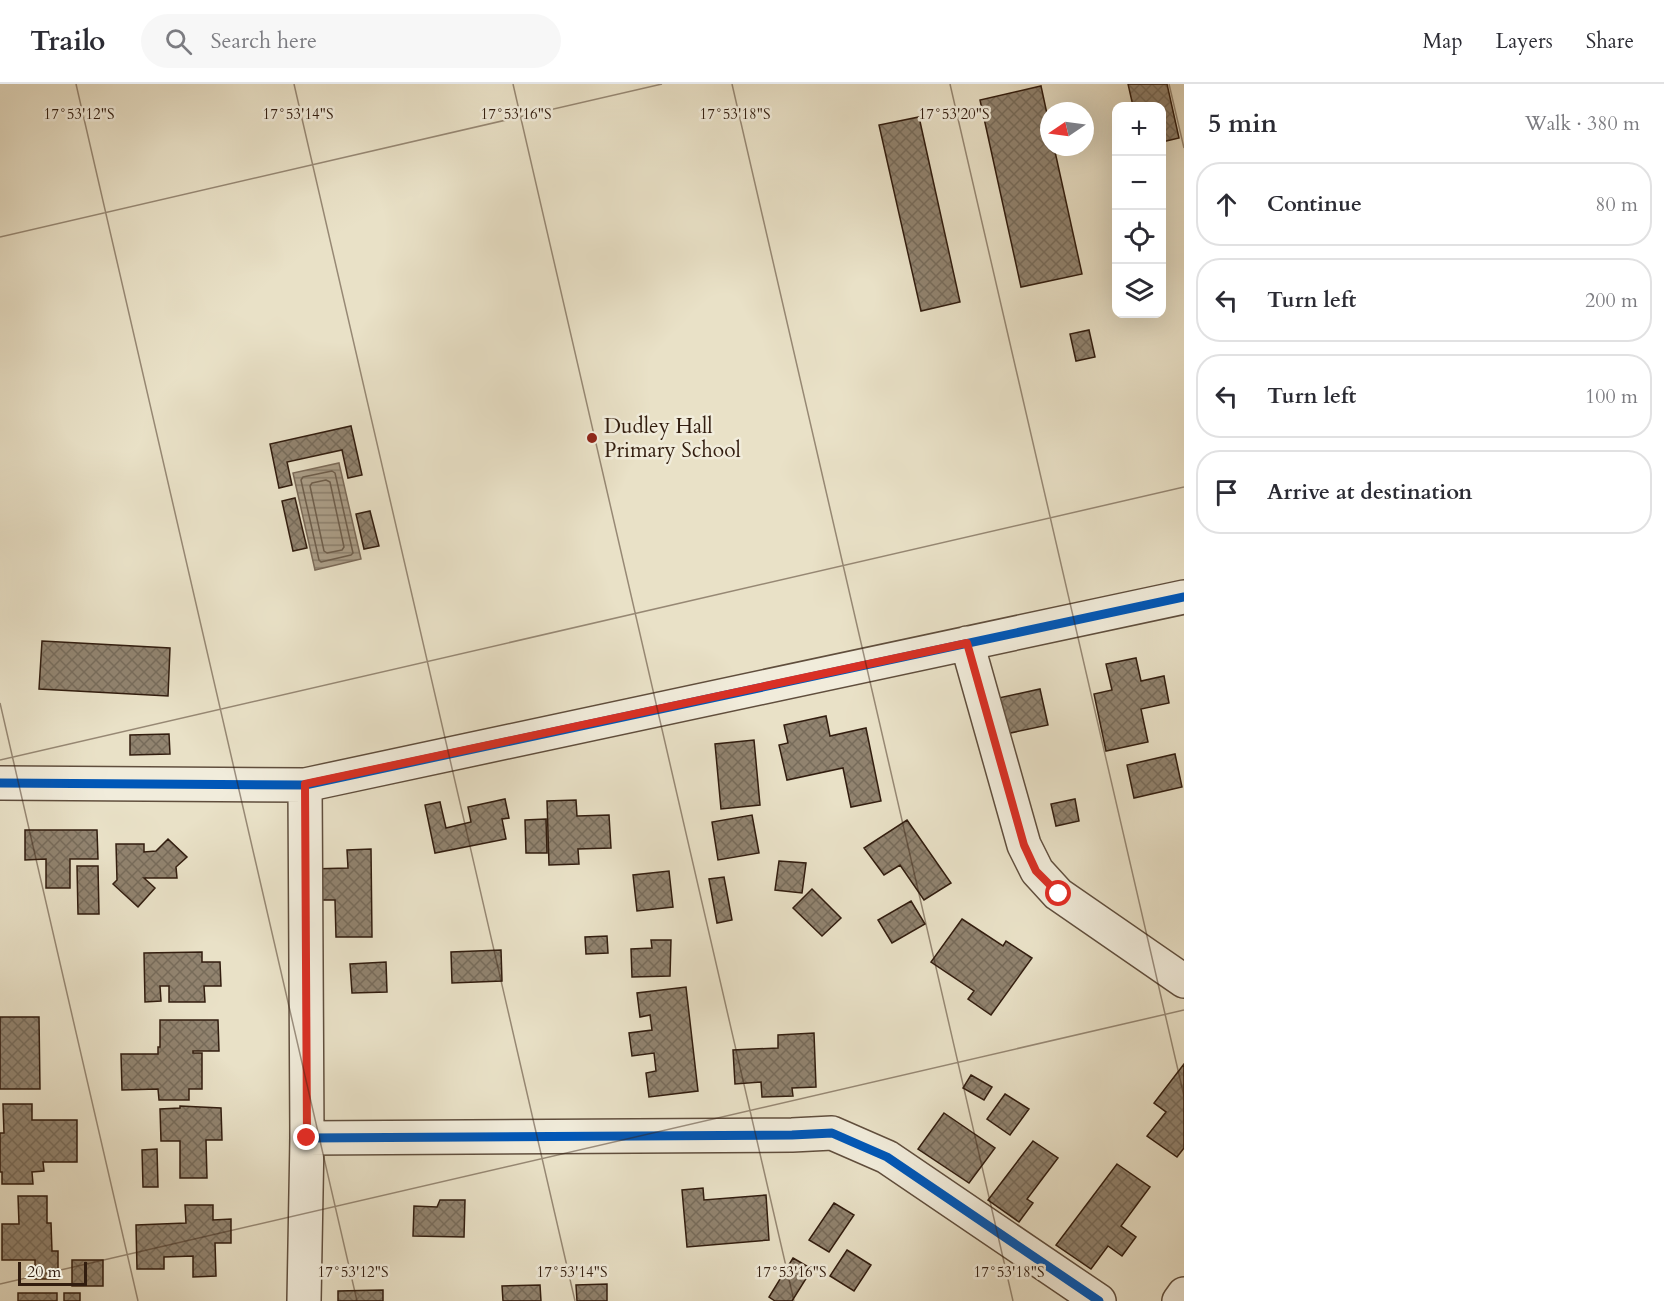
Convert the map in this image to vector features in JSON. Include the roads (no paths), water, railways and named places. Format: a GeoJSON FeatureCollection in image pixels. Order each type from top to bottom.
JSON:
{"type":"FeatureCollection","features":[{"type":"Feature","properties":{"kind":"street"},"geometry":{"type":"LineString","coordinates":[[0,783],[305,784],[1184,597]]}},
{"type":"Feature","properties":{"kind":"street"},"geometry":{"type":"LineString","coordinates":[[967,643],[1024,845],[1036,871],[1059,894],[1184,981]]}},
{"type":"Feature","properties":{"kind":"street"},"geometry":{"type":"LineString","coordinates":[[304,1301],[307,1138],[305,784]]}},
{"type":"Feature","properties":{"kind":"street"},"geometry":{"type":"LineString","coordinates":[[307,1138],[832,1133],[887,1157],[1099,1301]]}},
{"type":"Feature","properties":{"kind":"street"},"geometry":{"type":"LineString","coordinates":[[1179,1301],[1184,1294]]}},
{"type":"Feature","properties":{"kind":"water"},"geometry":{"type":"Polygon","coordinates":[[[339,463],[361,559],[315,570],[293,473],[339,463]]]}},
{"type":"Feature","properties":{"kind":"place","name":"Dudley Hall Primary School"},"geometry":{"type":"Point","coordinates":[592,438]}}]}
